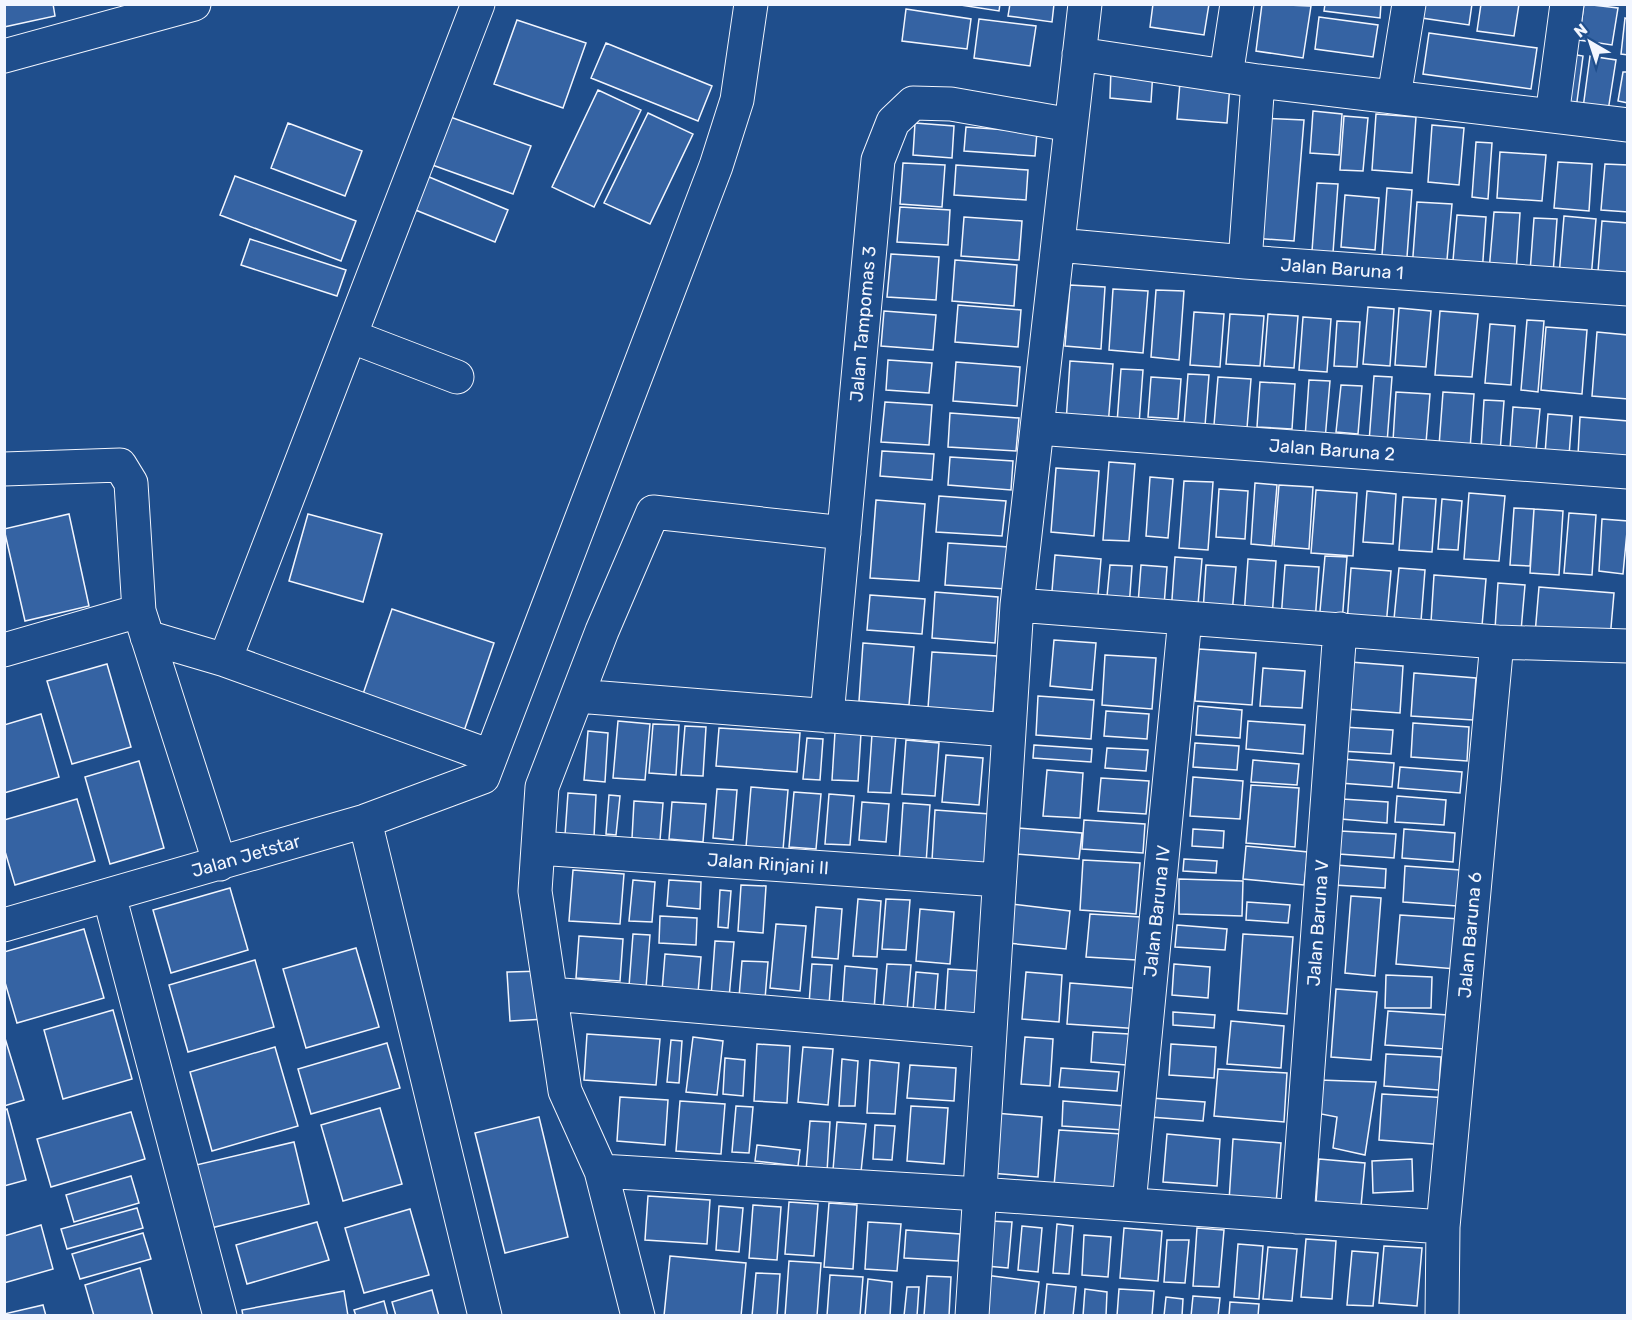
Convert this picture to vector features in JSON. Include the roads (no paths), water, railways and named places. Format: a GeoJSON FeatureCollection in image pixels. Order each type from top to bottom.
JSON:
{"type":"FeatureCollection","features":[{"type":"Feature","properties":{"kind":"street"},"geometry":{"type":"LineString","coordinates":[[4,56],[194,4]]}},
{"type":"Feature","properties":{"kind":"street"},"geometry":{"type":"LineString","coordinates":[[225,660],[478,4]]}},
{"type":"Feature","properties":{"kind":"street"},"geometry":{"type":"LineString","coordinates":[[4,650],[143,624],[225,660],[487,766],[716,166],[737,100],[751,4]]}},
{"type":"Feature","properties":{"kind":"street"},"geometry":{"type":"LineString","coordinates":[[972,1316],[1017,605],[1085,4]]}},
{"type":"Feature","properties":{"kind":"street"},"geometry":{"type":"LineString","coordinates":[[1226,76],[1237,4]]}},
{"type":"Feature","properties":{"kind":"street"},"geometry":{"type":"LineString","coordinates":[[1394,97],[1409,4]]}},
{"type":"Feature","properties":{"kind":"street"},"geometry":{"type":"LineString","coordinates":[[1552,116],[1568,4]]}},
{"type":"Feature","properties":{"kind":"street"},"geometry":{"type":"LineString","coordinates":[[1079,54],[1258,81],[1628,125]]}},
{"type":"Feature","properties":{"kind":"street"},"geometry":{"type":"LineString","coordinates":[[1245,262],[1258,81]]}},
{"type":"Feature","properties":{"kind":"street","name":"Jalan Tampomas 3"},"geometry":{"type":"LineString","coordinates":[[827,716],[878,160],[893,122],[913,103],[951,104],[1071,125]]}},
{"type":"Feature","properties":{"kind":"street","name":"Jalan Baruna 1"},"geometry":{"type":"LineString","coordinates":[[1058,245],[1245,262],[1628,288]]}},
{"type":"Feature","properties":{"kind":"street"},"geometry":{"type":"LineString","coordinates":[[350,336],[457,377]]}},
{"type":"Feature","properties":{"kind":"street","name":"Jalan Baruna 2"},"geometry":{"type":"LineString","coordinates":[[1037,428],[1628,472]]}},
{"type":"Feature","properties":{"kind":"street"},"geometry":{"type":"LineString","coordinates":[[4,469],[120,465],[132,483],[143,624],[220,864]]}},
{"type":"Feature","properties":{"kind":"street"},"geometry":{"type":"LineString","coordinates":[[638,1316],[601,1171],[565,1091],[535,891],[542,787],[653,512],[844,533]]}},
{"type":"Feature","properties":{"kind":"street"},"geometry":{"type":"LineString","coordinates":[[1017,605],[1497,642],[1628,646]]}},
{"type":"Feature","properties":{"kind":"street","name":"Jalan Baruna IV"},"geometry":{"type":"LineString","coordinates":[[1129,1204],[1185,618]]}},
{"type":"Feature","properties":{"kind":"street","name":"Jalan Baruna V"},"geometry":{"type":"LineString","coordinates":[[1297,1217],[1340,629]]}},
{"type":"Feature","properties":{"kind":"street","name":"Jalan Baruna 6"},"geometry":{"type":"LineString","coordinates":[[1442,1316],[1443,1227],[1497,642]]}},
{"type":"Feature","properties":{"kind":"street"},"geometry":{"type":"LineString","coordinates":[[577,696],[1009,730]]}},
{"type":"Feature","properties":{"kind":"street","name":"Jalan Jetstar"},"geometry":{"type":"LineString","coordinates":[[4,925],[365,821],[487,766]]}},
{"type":"Feature","properties":{"kind":"street"},"geometry":{"type":"LineString","coordinates":[[365,821],[485,1316]]}},
{"type":"Feature","properties":{"kind":"street","name":"Jalan Rinjani II"},"geometry":{"type":"LineString","coordinates":[[538,848],[999,880]]}},
{"type":"Feature","properties":{"kind":"street"},"geometry":{"type":"LineString","coordinates":[[109,895],[220,1316]]}},
{"type":"Feature","properties":{"kind":"street"},"geometry":{"type":"LineString","coordinates":[[550,994],[990,1031]]}},
{"type":"Feature","properties":{"kind":"street"},"geometry":{"type":"LineString","coordinates":[[601,1171],[980,1194],[1443,1227]]}}]}
